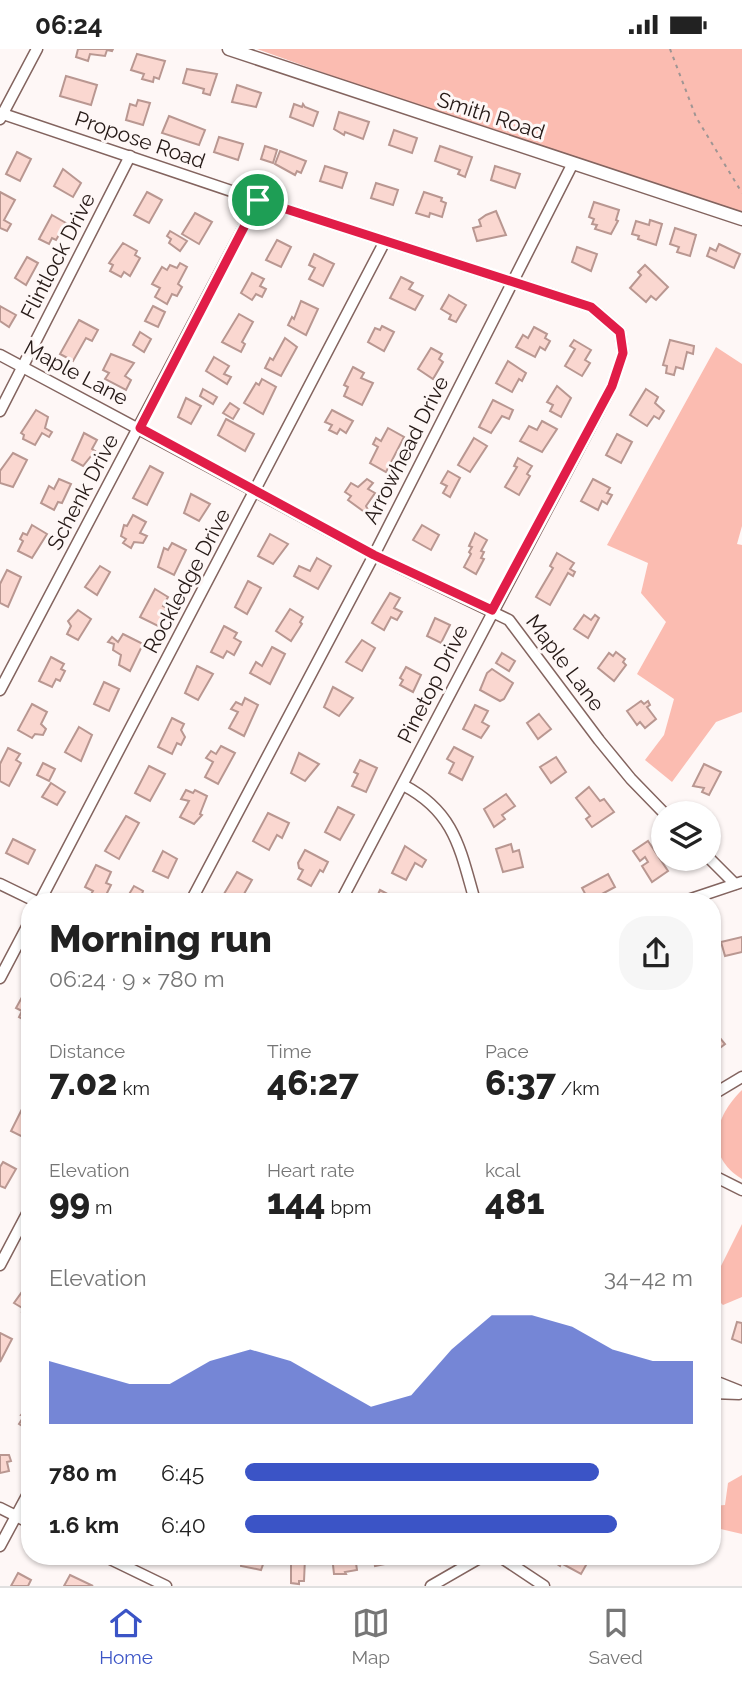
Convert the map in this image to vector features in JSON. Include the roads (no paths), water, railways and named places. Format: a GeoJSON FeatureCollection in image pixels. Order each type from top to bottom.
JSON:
{"type":"FeatureCollection","features":[{"type":"Feature","properties":{"kind":"street"},"geometry":{"type":"LineString","coordinates":[[1,115],[37,49]]}},
{"type":"Feature","properties":{"kind":"street","name":"Smith Road"},"geometry":{"type":"LineString","coordinates":[[229,49],[742,219]]}},
{"type":"Feature","properties":{"kind":"street","name":"Propose Road"},"geometry":{"type":"LineString","coordinates":[[1,115],[591,307],[620,332]]}},
{"type":"Feature","properties":{"kind":"street","name":"Flintlock Drive"},"geometry":{"type":"LineString","coordinates":[[0,411],[130,156]]}},
{"type":"Feature","properties":{"kind":"street","name":"Arrowhead Drive"},"geometry":{"type":"LineString","coordinates":[[195,893],[374,555],[573,163]]}},
{"type":"Feature","properties":{"kind":"street","name":"Schenk Drive"},"geometry":{"type":"LineString","coordinates":[[0,690],[258,200]]}},
{"type":"Feature","properties":{"kind":"street","name":"Rockledge Drive"},"geometry":{"type":"LineString","coordinates":[[41,893],[256,491],[385,241]]}},
{"type":"Feature","properties":{"kind":"street","name":"Pinetop Drive"},"geometry":{"type":"LineString","coordinates":[[345,893],[612,386],[623,353],[620,332]]}},
{"type":"Feature","properties":{"kind":"street","name":"Maple Lane"},"geometry":{"type":"LineString","coordinates":[[0,355],[374,555],[509,620],[599,740],[653,801]]}},
{"type":"Feature","properties":{"kind":"street"},"geometry":{"type":"LineString","coordinates":[[403,785],[422,795],[446,818],[473,893]]}},
{"type":"Feature","properties":{"kind":"street"},"geometry":{"type":"LineString","coordinates":[[721,868],[739,883]]}},
{"type":"Feature","properties":{"kind":"street"},"geometry":{"type":"LineString","coordinates":[[709,893],[739,883]]}},
{"type":"Feature","properties":{"kind":"street"},"geometry":{"type":"LineString","coordinates":[[0,884],[21,894]]}},
{"type":"Feature","properties":{"kind":"street"},"geometry":{"type":"LineString","coordinates":[[0,978],[21,938]]}},
{"type":"Feature","properties":{"kind":"street"},"geometry":{"type":"LineString","coordinates":[[721,1090],[742,1077]]}},
{"type":"Feature","properties":{"kind":"street"},"geometry":{"type":"LineString","coordinates":[[721,1180],[742,1190]]}},
{"type":"Feature","properties":{"kind":"street"},"geometry":{"type":"LineString","coordinates":[[0,1265],[21,1225]]}},
{"type":"Feature","properties":{"kind":"street"},"geometry":{"type":"LineString","coordinates":[[721,1384],[742,1393]]}},
{"type":"Feature","properties":{"kind":"street"},"geometry":{"type":"LineString","coordinates":[[721,1393],[742,1393]]}},
{"type":"Feature","properties":{"kind":"street"},"geometry":{"type":"LineString","coordinates":[[0,1546],[21,1507]]}},
{"type":"Feature","properties":{"kind":"street"},"geometry":{"type":"LineString","coordinates":[[0,1508],[21,1519]]}},
{"type":"Feature","properties":{"kind":"street"},"geometry":{"type":"LineString","coordinates":[[123,1565],[166,1586]]}},
{"type":"Feature","properties":{"kind":"street"},"geometry":{"type":"LineString","coordinates":[[431,1586],[467,1565]]}},
{"type":"Feature","properties":{"kind":"street"},"geometry":{"type":"LineString","coordinates":[[512,1565],[544,1586]]}}]}
